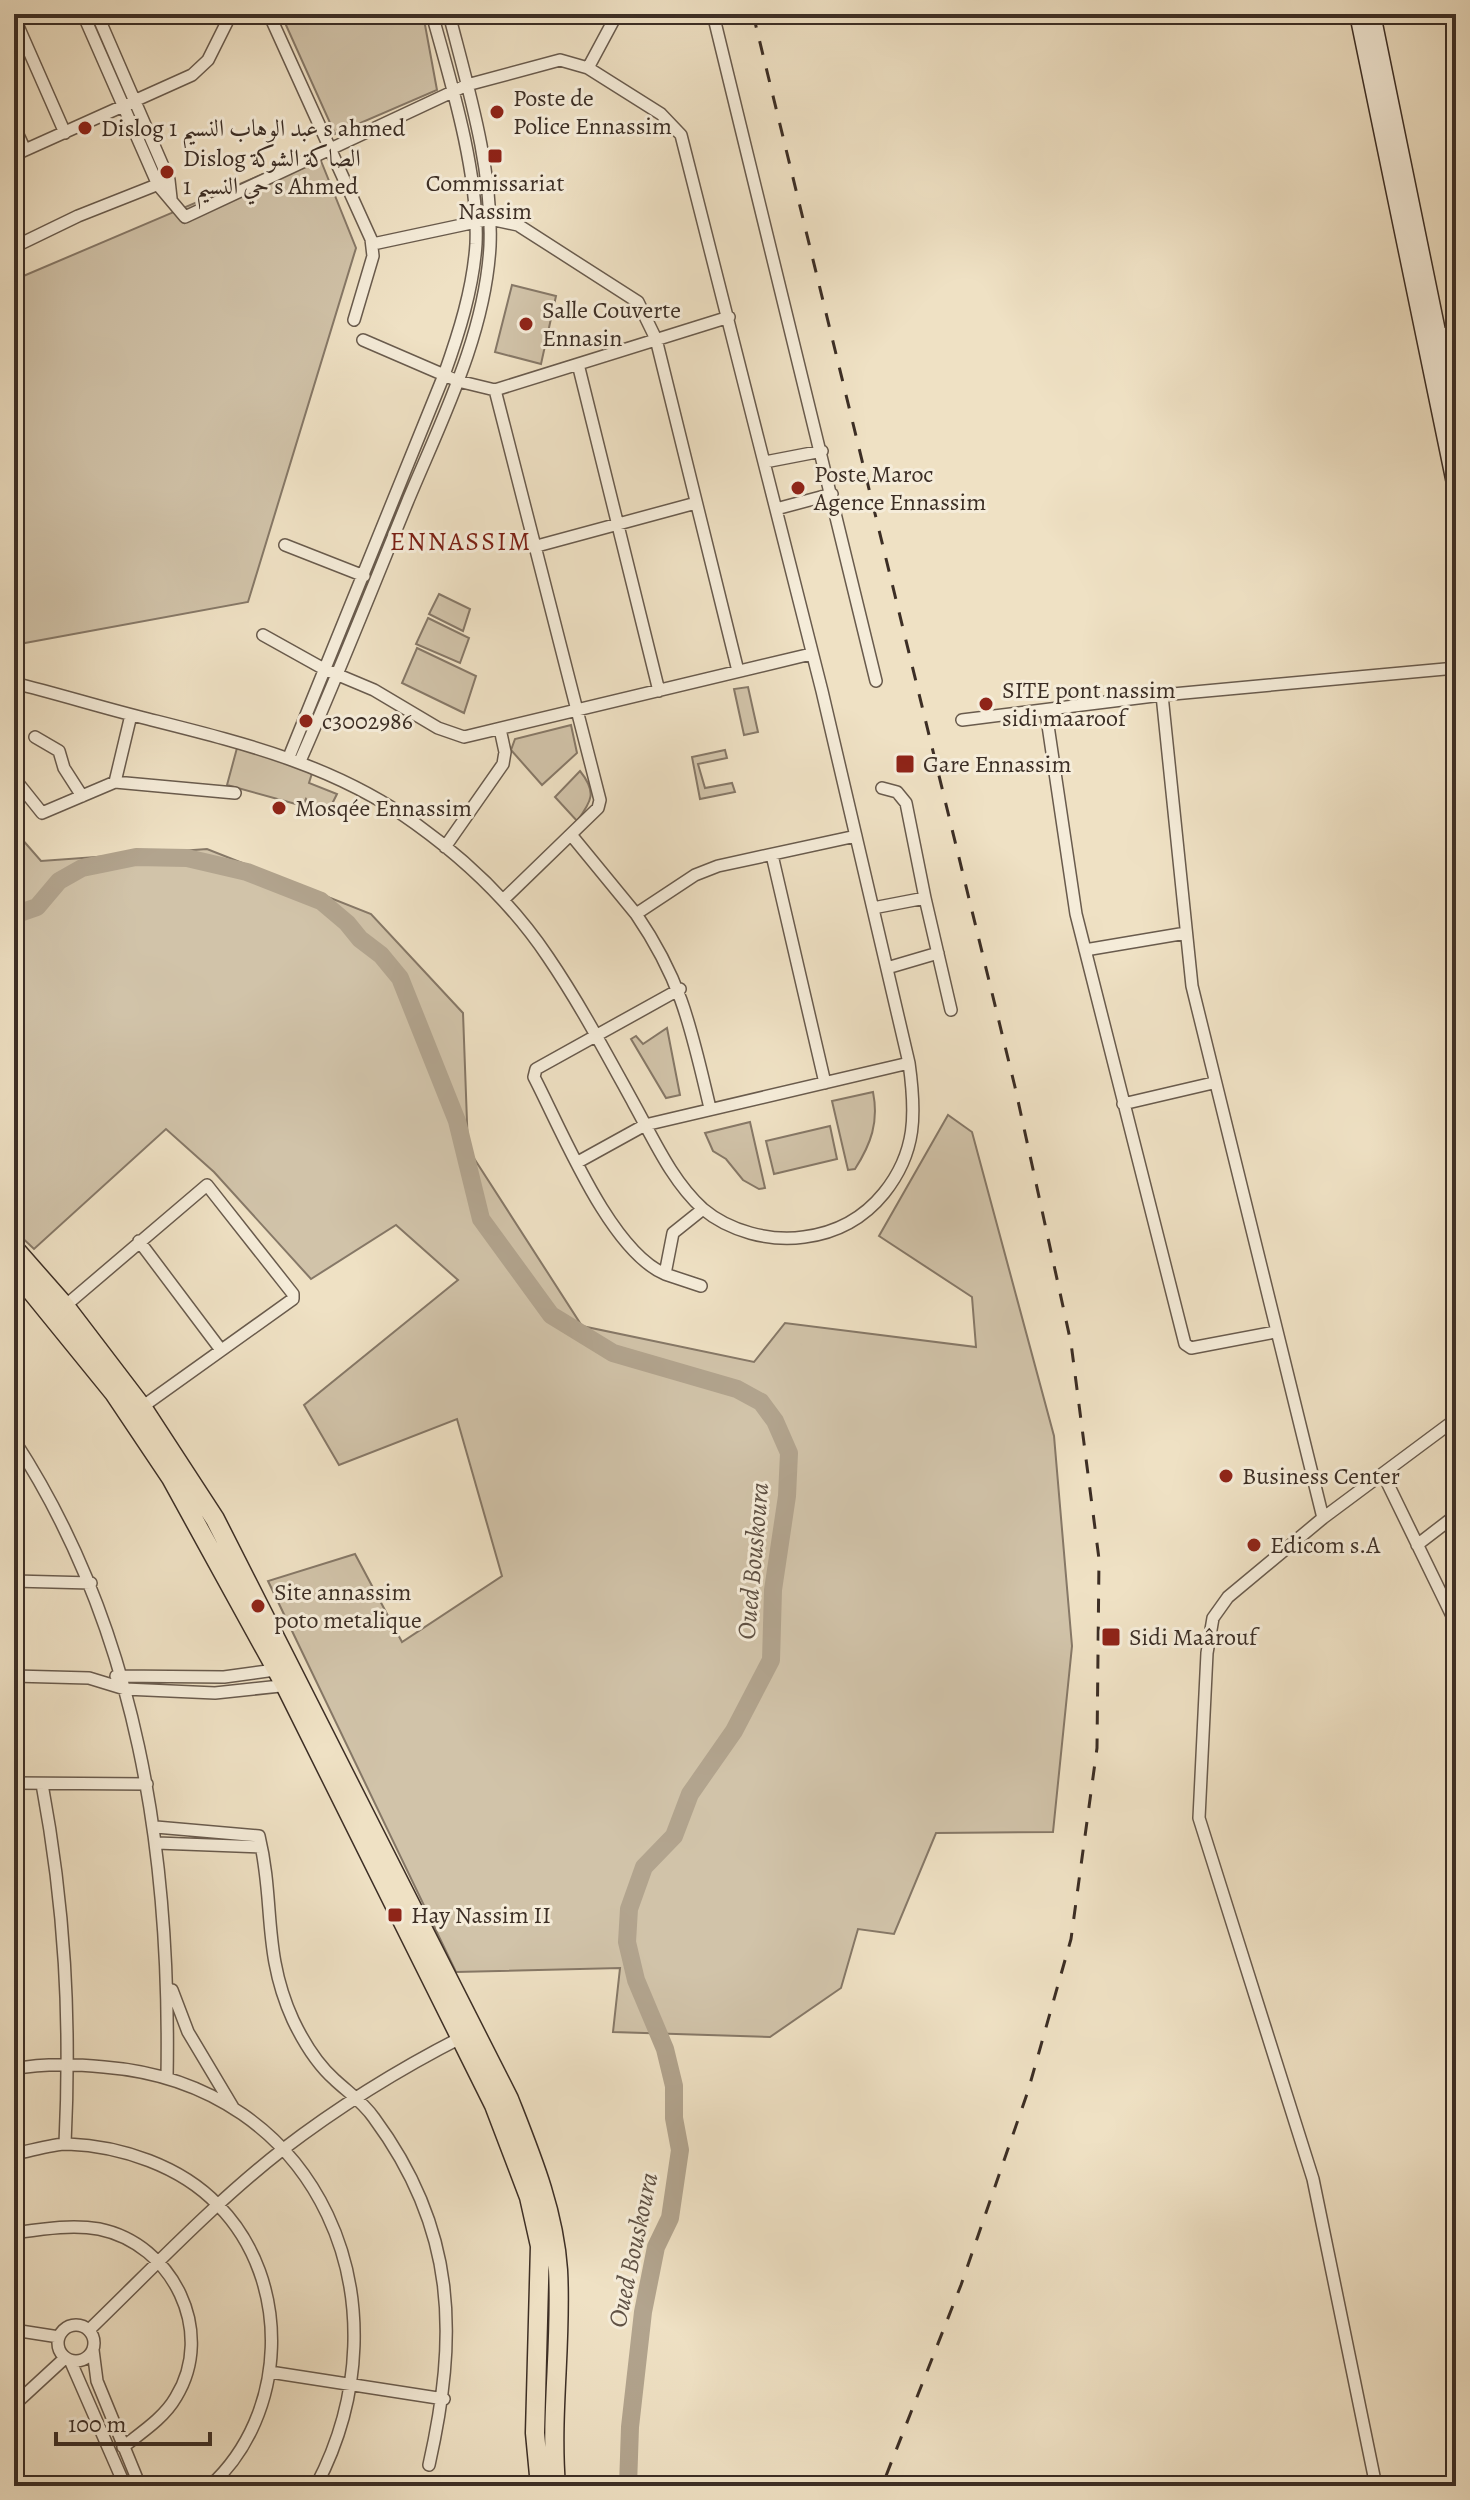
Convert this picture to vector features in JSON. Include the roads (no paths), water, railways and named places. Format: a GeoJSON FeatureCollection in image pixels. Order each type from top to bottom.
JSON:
{"type":"FeatureCollection","features":[{"type":"Feature","properties":{"kind":"main road"},"geometry":{"type":"LineString","coordinates":[[14,1248],[65,1306],[142,1407],[215,1519],[288,1676],[527,2145],[548,2208],[558,2271],[553,2404],[556,2486]]}},
{"type":"Feature","properties":{"kind":"main road"},"geometry":{"type":"LineString","coordinates":[[14,1270],[114,1393],[158,1457],[288,1676]]}},
{"type":"Feature","properties":{"kind":"main road"},"geometry":{"type":"LineString","coordinates":[[468,2034],[529,2197],[540,2246],[535,2433],[540,2486]]}},
{"type":"Feature","properties":{"kind":"street"},"geometry":{"type":"LineString","coordinates":[[83,14],[130,103]]}},
{"type":"Feature","properties":{"kind":"street"},"geometry":{"type":"LineString","coordinates":[[14,683],[295,759],[387,804],[445,847],[503,900],[550,959],[675,1175],[703,1209],[742,1230],[793,1239],[840,1229],[858,1218],[895,1179],[908,1155],[915,1104],[909,1063],[765,462],[681,135],[661,114],[588,68],[560,60],[467,85],[332,145],[190,216],[182,216],[163,182],[97,14]]}},
{"type":"Feature","properties":{"kind":"street"},"geometry":{"type":"LineString","coordinates":[[14,126],[19,152],[200,69],[231,14]]}},
{"type":"Feature","properties":{"kind":"street"},"geometry":{"type":"LineString","coordinates":[[269,14],[332,145],[373,244],[354,320]]}},
{"type":"Feature","properties":{"kind":"street"},"geometry":{"type":"LineString","coordinates":[[295,759],[324,669],[444,375],[467,301],[476,221],[453,91],[432,14]]}},
{"type":"Feature","properties":{"kind":"street"},"geometry":{"type":"LineString","coordinates":[[295,759],[338,674],[458,381],[483,301],[490,219],[467,85],[449,14]]}},
{"type":"Feature","properties":{"kind":"street"},"geometry":{"type":"LineString","coordinates":[[588,68],[617,14]]}},
{"type":"Feature","properties":{"kind":"street"},"geometry":{"type":"LineString","coordinates":[[713,14],[876,681]]}},
{"type":"Feature","properties":{"kind":"street"},"geometry":{"type":"LineString","coordinates":[[1358,14],[1379,74],[1440,335],[1456,424]]}},
{"type":"Feature","properties":{"kind":"street"},"geometry":{"type":"LineString","coordinates":[[1372,14],[1379,74]]}},
{"type":"Feature","properties":{"kind":"street"},"geometry":{"type":"LineString","coordinates":[[14,17],[65,133]]}},
{"type":"Feature","properties":{"kind":"street"},"geometry":{"type":"LineString","coordinates":[[14,247],[78,216],[163,182]]}},
{"type":"Feature","properties":{"kind":"street"},"geometry":{"type":"LineString","coordinates":[[373,244],[490,219],[518,225],[638,302],[656,339],[738,671]]}},
{"type":"Feature","properties":{"kind":"street"},"geometry":{"type":"LineString","coordinates":[[363,340],[458,381],[495,390],[729,317]]}},
{"type":"Feature","properties":{"kind":"street"},"geometry":{"type":"LineString","coordinates":[[1440,335],[1456,488]]}},
{"type":"Feature","properties":{"kind":"street"},"geometry":{"type":"LineString","coordinates":[[578,364],[659,691]]}},
{"type":"Feature","properties":{"kind":"street"},"geometry":{"type":"LineString","coordinates":[[495,390],[580,710],[600,800],[594,814],[503,900]]}},
{"type":"Feature","properties":{"kind":"street"},"geometry":{"type":"LineString","coordinates":[[765,462],[822,451]]}},
{"type":"Feature","properties":{"kind":"street"},"geometry":{"type":"LineString","coordinates":[[776,509],[832,494]]}},
{"type":"Feature","properties":{"kind":"street"},"geometry":{"type":"LineString","coordinates":[[537,546],[696,503]]}},
{"type":"Feature","properties":{"kind":"street"},"geometry":{"type":"LineString","coordinates":[[285,545],[364,576]]}},
{"type":"Feature","properties":{"kind":"street"},"geometry":{"type":"LineString","coordinates":[[263,635],[324,669],[374,690],[451,734],[464,737],[811,654]]}},
{"type":"Feature","properties":{"kind":"street"},"geometry":{"type":"LineString","coordinates":[[962,720],[1046,712],[1162,695],[1456,668]]}},
{"type":"Feature","properties":{"kind":"street"},"geometry":{"type":"LineString","coordinates":[[1162,695],[1192,986],[1213,1083],[1323,1518]]}},
{"type":"Feature","properties":{"kind":"street"},"geometry":{"type":"LineString","coordinates":[[1046,712],[1068,875],[1185,1344],[1191,1348],[1275,1332]]}},
{"type":"Feature","properties":{"kind":"street"},"geometry":{"type":"LineString","coordinates":[[115,782],[131,715]]}},
{"type":"Feature","properties":{"kind":"street"},"geometry":{"type":"LineString","coordinates":[[445,847],[503,764],[505,752],[500,729]]}},
{"type":"Feature","properties":{"kind":"street"},"geometry":{"type":"LineString","coordinates":[[35,737],[59,751],[64,768],[82,796]]}},
{"type":"Feature","properties":{"kind":"street"},"geometry":{"type":"LineString","coordinates":[[14,778],[42,813],[115,782],[235,793]]}},
{"type":"Feature","properties":{"kind":"street"},"geometry":{"type":"LineString","coordinates":[[882,788],[897,792],[906,803],[951,1010]]}},
{"type":"Feature","properties":{"kind":"street"},"geometry":{"type":"LineString","coordinates":[[572,836],[636,914],[663,953],[680,989],[710,1108]]}},
{"type":"Feature","properties":{"kind":"street"},"geometry":{"type":"LineString","coordinates":[[636,914],[695,875],[856,836]]}},
{"type":"Feature","properties":{"kind":"street"},"geometry":{"type":"LineString","coordinates":[[772,855],[825,1083]]}},
{"type":"Feature","properties":{"kind":"street"},"geometry":{"type":"LineString","coordinates":[[873,908],[925,898]]}},
{"type":"Feature","properties":{"kind":"street"},"geometry":{"type":"LineString","coordinates":[[1085,950],[1186,933]]}},
{"type":"Feature","properties":{"kind":"street"},"geometry":{"type":"LineString","coordinates":[[887,968],[938,953]]}},
{"type":"Feature","properties":{"kind":"street"},"geometry":{"type":"LineString","coordinates":[[680,989],[534,1073],[616,1231],[652,1268],[701,1286]]}},
{"type":"Feature","properties":{"kind":"street"},"geometry":{"type":"LineString","coordinates":[[578,1162],[645,1125],[909,1063]]}},
{"type":"Feature","properties":{"kind":"street"},"geometry":{"type":"LineString","coordinates":[[1123,1104],[1213,1083]]}},
{"type":"Feature","properties":{"kind":"street"},"geometry":{"type":"LineString","coordinates":[[65,1306],[207,1185],[293,1294],[293,1299],[142,1407]]}},
{"type":"Feature","properties":{"kind":"street"},"geometry":{"type":"LineString","coordinates":[[665,1274],[673,1233],[703,1209]]}},
{"type":"Feature","properties":{"kind":"street"},"geometry":{"type":"LineString","coordinates":[[139,1241],[221,1350]]}},
{"type":"Feature","properties":{"kind":"street"},"geometry":{"type":"LineString","coordinates":[[1376,2486],[1313,2179],[1203,1834],[1198,1803],[1207,1653],[1213,1618],[1228,1597],[1323,1518],[1456,1419]]}},
{"type":"Feature","properties":{"kind":"street"},"geometry":{"type":"LineString","coordinates":[[14,1440],[45,1488],[91,1583],[125,1689],[156,1827],[169,1982],[167,2078]]}},
{"type":"Feature","properties":{"kind":"street"},"geometry":{"type":"LineString","coordinates":[[1383,1474],[1456,1624]]}},
{"type":"Feature","properties":{"kind":"street"},"geometry":{"type":"LineString","coordinates":[[1417,1545],[1456,1515]]}},
{"type":"Feature","properties":{"kind":"street"},"geometry":{"type":"LineString","coordinates":[[14,1581],[91,1583]]}},
{"type":"Feature","properties":{"kind":"street"},"geometry":{"type":"LineString","coordinates":[[105,1680],[121,1674],[288,1676]]}},
{"type":"Feature","properties":{"kind":"street"},"geometry":{"type":"LineString","coordinates":[[14,1676],[105,1680],[125,1689],[229,1694],[288,1676]]}},
{"type":"Feature","properties":{"kind":"street"},"geometry":{"type":"LineString","coordinates":[[14,1783],[147,1784]]}},
{"type":"Feature","properties":{"kind":"street"},"geometry":{"type":"LineString","coordinates":[[42,1784],[65,1926],[69,2065],[65,2144]]}},
{"type":"Feature","properties":{"kind":"street"},"geometry":{"type":"LineString","coordinates":[[156,1827],[257,1835],[261,1847],[269,1940],[282,1993],[313,2054],[333,2079],[358,2098],[402,2161],[435,2244],[448,2331],[444,2399],[429,2465]]}},
{"type":"Feature","properties":{"kind":"street"},"geometry":{"type":"LineString","coordinates":[[157,1843],[261,1847]]}},
{"type":"Feature","properties":{"kind":"street"},"geometry":{"type":"LineString","coordinates":[[169,1982],[188,2032],[235,2111]]}},
{"type":"Feature","properties":{"kind":"street"},"geometry":{"type":"LineString","coordinates":[[89,2330],[219,2205],[282,2150],[358,2098],[468,2034]]}},
{"type":"Feature","properties":{"kind":"street"},"geometry":{"type":"LineString","coordinates":[[14,2069],[69,2065],[119,2068],[167,2078],[235,2111],[282,2150],[321,2201],[346,2260],[356,2321],[352,2384],[339,2436],[316,2486]]}},
{"type":"Feature","properties":{"kind":"street"},"geometry":{"type":"LineString","coordinates":[[14,2154],[65,2144],[107,2149],[160,2166],[219,2205],[243,2241],[263,2282],[271,2322],[270,2372],[251,2434],[237,2457],[210,2486]]}},
{"type":"Feature","properties":{"kind":"street"},"geometry":{"type":"LineString","coordinates":[[14,2233],[58,2228],[100,2229],[141,2248],[159,2262],[175,2281],[185,2304],[192,2355],[176,2398],[162,2416],[123,2447]]}},
{"type":"Feature","properties":{"kind":"street"},"geometry":{"type":"LineString","coordinates":[[125,2486],[68,2359],[58,2345],[59,2337],[72,2325],[89,2330],[95,2340],[93,2350],[97,2381],[140,2486]]}},
{"type":"Feature","properties":{"kind":"street"},"geometry":{"type":"LineString","coordinates":[[14,2330],[59,2337]]}},
{"type":"Feature","properties":{"kind":"street"},"geometry":{"type":"LineString","coordinates":[[14,2405],[68,2359],[81,2361],[93,2350]]}},
{"type":"Feature","properties":{"kind":"street"},"geometry":{"type":"LineString","coordinates":[[270,2372],[444,2399]]}},
{"type":"Feature","properties":{"kind":"waterway","name":"Oued Bouskoura"},"geometry":{"type":"LineString","coordinates":[[14,915],[37,907],[59,881],[82,868],[136,857],[187,858],[247,872],[321,901],[381,955],[400,978],[457,1121],[481,1219],[551,1315],[613,1353],[737,1389],[761,1402],[775,1421],[789,1453],[787,1496],[773,1590],[771,1660],[734,1731],[690,1794],[674,1836],[644,1867],[629,1909],[627,1942],[636,1980],[665,2049],[674,2086],[674,2118],[680,2150],[670,2218],[656,2247],[643,2312],[630,2427],[628,2486]]}},
{"type":"Feature","properties":{"kind":"railway"},"geometry":{"type":"LineString","coordinates":[[753,14],[1015,1087],[1071,1343],[1099,1559],[1097,1748],[1071,1939],[1028,2091],[961,2285],[882,2486]]}},
{"type":"Feature","properties":{"kind":"place","name":"Poste de Police Ennassim"},"geometry":{"type":"Point","coordinates":[497,112]}},
{"type":"Feature","properties":{"kind":"place","name":"Dislog عبد الوهاب النسيم 1 s ahmed"},"geometry":{"type":"Point","coordinates":[85,128]}},
{"type":"Feature","properties":{"kind":"place","name":"Commissariat Nassim"},"geometry":{"type":"Point","coordinates":[495,156]}},
{"type":"Feature","properties":{"kind":"place","name":"Dislog الصاكة الشوكة حي النسيم 1 s Ahmed"},"geometry":{"type":"Point","coordinates":[167,172]}},
{"type":"Feature","properties":{"kind":"place","name":"Salle Couverte Ennasin"},"geometry":{"type":"Point","coordinates":[526,324]}},
{"type":"Feature","properties":{"kind":"place","name":"Poste Maroc Agence Ennassim"},"geometry":{"type":"Point","coordinates":[798,488]}},
{"type":"Feature","properties":{"kind":"place","name":"SITE pont nassim sidi maaroof"},"geometry":{"type":"Point","coordinates":[986,704]}},
{"type":"Feature","properties":{"kind":"place","name":"c3002986"},"geometry":{"type":"Point","coordinates":[306,721]}},
{"type":"Feature","properties":{"kind":"place","name":"Gare Ennassim"},"geometry":{"type":"Point","coordinates":[905,764]}},
{"type":"Feature","properties":{"kind":"place","name":"Mosqée Ennassim"},"geometry":{"type":"Point","coordinates":[279,808]}},
{"type":"Feature","properties":{"kind":"place","name":"Business Center"},"geometry":{"type":"Point","coordinates":[1226,1476]}},
{"type":"Feature","properties":{"kind":"place","name":"Edicom s.A"},"geometry":{"type":"Point","coordinates":[1254,1545]}},
{"type":"Feature","properties":{"kind":"place","name":"Site annassim poto metalique"},"geometry":{"type":"Point","coordinates":[258,1606]}},
{"type":"Feature","properties":{"kind":"place","name":"Sidi Maârouf"},"geometry":{"type":"Point","coordinates":[1111,1637]}},
{"type":"Feature","properties":{"kind":"place","name":"Hay Nassim II"},"geometry":{"type":"Point","coordinates":[395,1915]}},
{"type":"Feature","properties":{"kind":"district","name":"ENNASSIM"},"geometry":{"type":"Point","coordinates":[461,541]}}]}
